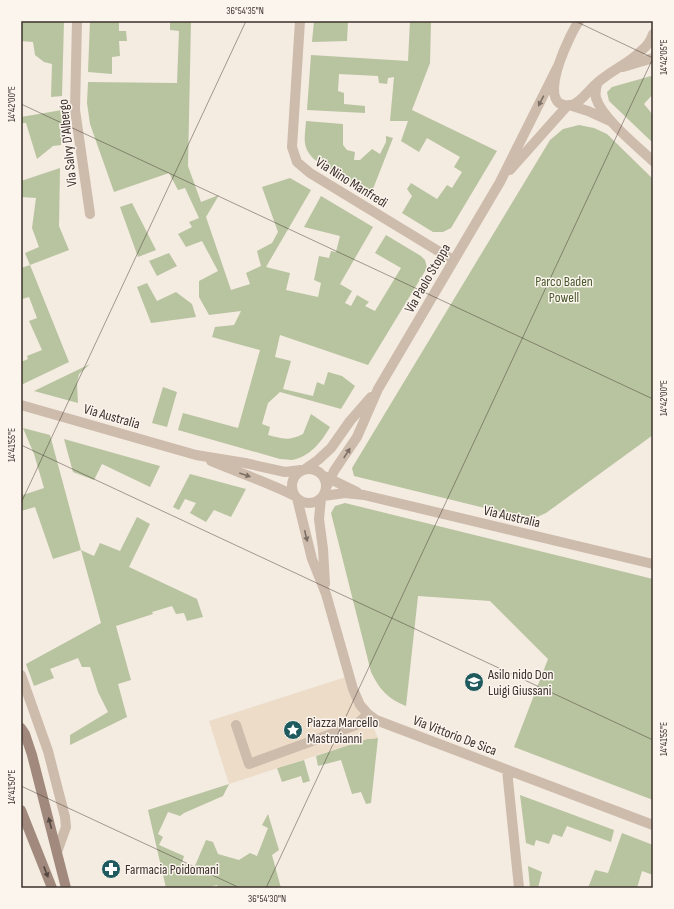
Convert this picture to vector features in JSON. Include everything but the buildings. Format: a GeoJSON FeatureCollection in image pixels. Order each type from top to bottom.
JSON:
{"type":"FeatureCollection","features":[{"type":"Feature","properties":{"kind":"main road"},"geometry":{"type":"LineString","coordinates":[[21,728],[25,734],[32,755],[66,888]]}},
{"type":"Feature","properties":{"kind":"main road"},"geometry":{"type":"LineString","coordinates":[[21,810],[52,888]]}},
{"type":"Feature","properties":{"kind":"street","name":"Via Salvy D'Albergo"},"geometry":{"type":"LineString","coordinates":[[77,21],[75,110],[90,214]]}},
{"type":"Feature","properties":{"kind":"street","name":"Via Nino Manfredi"},"geometry":{"type":"LineString","coordinates":[[300,21],[292,147],[297,162],[310,173],[453,260]]}},
{"type":"Feature","properties":{"kind":"street"},"geometry":{"type":"LineString","coordinates":[[570,21],[558,66],[554,95],[558,101],[568,106],[594,113],[613,123]]}},
{"type":"Feature","properties":{"kind":"street"},"geometry":{"type":"LineString","coordinates":[[563,51],[579,21]]}},
{"type":"Feature","properties":{"kind":"street"},"geometry":{"type":"LineString","coordinates":[[616,70],[641,52],[653,34]]}},
{"type":"Feature","properties":{"kind":"street"},"geometry":{"type":"LineString","coordinates":[[616,70],[653,58]]}},
{"type":"Feature","properties":{"kind":"street","name":"Via Paolo Stoppa"},"geometry":{"type":"LineString","coordinates":[[378,389],[500,182],[558,66]]}},
{"type":"Feature","properties":{"kind":"street","name":"Via Paolo Stoppa"},"geometry":{"type":"LineString","coordinates":[[500,182],[546,127],[568,106],[577,102],[598,82],[616,70]]}},
{"type":"Feature","properties":{"kind":"street"},"geometry":{"type":"LineString","coordinates":[[598,82],[596,96],[599,104],[613,123],[653,161]]}},
{"type":"Feature","properties":{"kind":"street"},"geometry":{"type":"LineString","coordinates":[[326,594],[312,559],[292,484],[293,479],[318,460],[330,448],[350,421],[378,389]]}},
{"type":"Feature","properties":{"kind":"street"},"geometry":{"type":"LineString","coordinates":[[196,455],[240,474],[284,490],[302,502],[316,502],[357,437],[378,389]]}},
{"type":"Feature","properties":{"kind":"street","name":"Via Australia"},"geometry":{"type":"LineString","coordinates":[[21,405],[196,455]]}},
{"type":"Feature","properties":{"kind":"street"},"geometry":{"type":"LineString","coordinates":[[196,455],[245,463],[285,472],[312,468],[318,471],[325,487],[319,519],[326,594]]}},
{"type":"Feature","properties":{"kind":"street"},"geometry":{"type":"LineString","coordinates":[[325,487],[345,493],[364,495]]}},
{"type":"Feature","properties":{"kind":"street"},"geometry":{"type":"LineString","coordinates":[[325,487],[364,495]]}},
{"type":"Feature","properties":{"kind":"street","name":"Via Australia"},"geometry":{"type":"LineString","coordinates":[[364,495],[653,564]]}},
{"type":"Feature","properties":{"kind":"street","name":"Via Vittorio De Sica"},"geometry":{"type":"LineString","coordinates":[[326,594],[353,689],[360,705],[376,720],[653,825]]}},
{"type":"Feature","properties":{"kind":"street"},"geometry":{"type":"LineString","coordinates":[[21,675],[48,751],[65,818],[66,827],[57,852]]}},
{"type":"Feature","properties":{"kind":"street"},"geometry":{"type":"LineString","coordinates":[[236,726],[249,764],[356,725],[368,714]]}},
{"type":"Feature","properties":{"kind":"street"},"geometry":{"type":"LineString","coordinates":[[507,770],[519,888]]}},
{"type":"Feature","properties":{"kind":"green space"},"geometry":{"type":"Polygon","coordinates":[[[21,21],[64,21],[62,96],[51,97],[52,64],[44,62],[35,55],[33,42],[21,41],[21,21]]]}},
{"type":"Feature","properties":{"kind":"green space"},"geometry":{"type":"Polygon","coordinates":[[[90,21],[119,21],[119,31],[126,31],[127,41],[119,41],[120,56],[112,57],[112,74],[88,72],[90,21]]]}},
{"type":"Feature","properties":{"kind":"green space"},"geometry":{"type":"Polygon","coordinates":[[[170,21],[191,21],[188,166],[201,202],[219,195],[206,217],[231,290],[250,284],[246,273],[261,266],[257,251],[272,243],[278,232],[262,187],[290,178],[311,190],[266,267],[290,273],[286,290],[318,297],[321,283],[314,280],[319,256],[329,258],[331,251],[336,252],[340,236],[304,227],[321,196],[373,227],[340,284],[352,291],[345,303],[351,306],[357,295],[369,302],[365,306],[375,311],[401,268],[375,253],[386,235],[421,256],[425,260],[427,268],[368,365],[280,335],[275,357],[291,361],[283,389],[313,396],[317,382],[324,385],[328,372],[342,376],[355,386],[341,409],[280,392],[268,403],[262,424],[270,427],[268,435],[286,439],[294,438],[303,434],[311,414],[330,427],[315,448],[304,456],[292,460],[280,459],[178,430],[183,413],[238,428],[260,350],[212,337],[215,327],[234,325],[241,311],[209,315],[199,297],[199,281],[218,271],[202,241],[186,247],[178,234],[192,227],[189,222],[199,218],[185,188],[178,190],[169,173],[114,192],[90,124],[87,103],[88,82],[177,83],[179,31],[170,30],[170,21]]]}},
{"type":"Feature","properties":{"kind":"green space"},"geometry":{"type":"Polygon","coordinates":[[[314,21],[348,21],[347,41],[312,42],[314,21]]]}},
{"type":"Feature","properties":{"kind":"green space"},"geometry":{"type":"Polygon","coordinates":[[[410,21],[431,21],[430,63],[412,110],[497,151],[451,228],[443,232],[433,232],[402,213],[412,196],[407,189],[411,183],[437,199],[447,185],[452,188],[462,172],[454,167],[460,157],[427,138],[419,152],[401,141],[408,121],[390,121],[394,77],[388,78],[387,84],[379,83],[378,76],[339,74],[338,91],[344,93],[344,104],[365,106],[365,113],[307,110],[311,55],[408,61],[410,21]]]}},
{"type":"Feature","properties":{"kind":"green space"},"geometry":{"type":"Polygon","coordinates":[[[651,76],[653,78],[653,94],[644,104],[653,115],[653,143],[609,101],[607,92],[612,87],[651,76]]]}},
{"type":"Feature","properties":{"kind":"green space"},"geometry":{"type":"Polygon","coordinates":[[[62,110],[61,145],[53,146],[37,159],[26,123],[21,123],[21,117],[62,110]]]}},
{"type":"Feature","properties":{"kind":"green space"},"geometry":{"type":"Polygon","coordinates":[[[306,121],[343,124],[343,145],[347,150],[355,152],[354,160],[360,160],[372,149],[380,154],[386,142],[386,136],[393,138],[371,194],[315,160],[308,151],[305,142],[306,121]]]}},
{"type":"Feature","properties":{"kind":"green space","name":"Parco Baden Powell"},"geometry":{"type":"Polygon","coordinates":[[[579,125],[594,128],[607,134],[653,179],[653,435],[546,513],[537,517],[497,511],[354,476],[352,468],[550,140],[563,129],[579,125]]]}},
{"type":"Feature","properties":{"kind":"green space"},"geometry":{"type":"Polygon","coordinates":[[[60,168],[59,226],[69,250],[30,265],[25,253],[39,247],[32,228],[36,198],[21,197],[21,181],[60,168]]]}},
{"type":"Feature","properties":{"kind":"green space"},"geometry":{"type":"Polygon","coordinates":[[[132,203],[156,250],[138,257],[120,207],[132,203]]]}},
{"type":"Feature","properties":{"kind":"green space"},"geometry":{"type":"Polygon","coordinates":[[[169,253],[177,266],[157,276],[149,261],[169,253]]]}},
{"type":"Feature","properties":{"kind":"green space"},"geometry":{"type":"Polygon","coordinates":[[[30,265],[69,362],[21,385],[21,362],[28,359],[27,356],[42,350],[29,321],[37,318],[29,297],[22,299],[21,297],[21,268],[30,265]]]}},
{"type":"Feature","properties":{"kind":"green space"},"geometry":{"type":"Polygon","coordinates":[[[147,283],[157,301],[176,292],[192,304],[196,317],[151,323],[137,287],[147,283]]]}},
{"type":"Feature","properties":{"kind":"green space"},"geometry":{"type":"Polygon","coordinates":[[[90,364],[79,374],[77,383],[78,403],[34,391],[90,364]]]}},
{"type":"Feature","properties":{"kind":"green space"},"geometry":{"type":"Polygon","coordinates":[[[163,387],[177,392],[167,427],[152,423],[163,387]]]}},
{"type":"Feature","properties":{"kind":"green space"},"geometry":{"type":"Polygon","coordinates":[[[23,428],[50,435],[81,550],[53,559],[35,507],[21,511],[21,490],[23,495],[44,488],[34,454],[23,428]]]}},
{"type":"Feature","properties":{"kind":"green space"},"geometry":{"type":"Polygon","coordinates":[[[64,439],[160,466],[150,487],[102,464],[94,480],[73,472],[64,439]]]}},
{"type":"Feature","properties":{"kind":"green space"},"geometry":{"type":"Polygon","coordinates":[[[190,474],[246,489],[231,517],[214,510],[206,522],[190,513],[196,503],[185,499],[179,510],[173,507],[190,474]]]}},
{"type":"Feature","properties":{"kind":"green space"},"geometry":{"type":"Polygon","coordinates":[[[345,503],[653,579],[653,800],[514,747],[548,659],[490,601],[418,596],[406,706],[389,697],[377,684],[371,672],[331,513],[335,506],[345,503]]]}},
{"type":"Feature","properties":{"kind":"green space"},"geometry":{"type":"Polygon","coordinates":[[[137,517],[150,524],[129,567],[197,599],[203,617],[187,621],[184,613],[176,614],[172,606],[116,626],[131,680],[118,684],[127,717],[70,745],[70,735],[108,712],[98,692],[90,667],[82,667],[78,658],[50,669],[54,678],[34,686],[26,664],[101,623],[81,550],[94,556],[100,543],[120,551],[137,517]]]}},
{"type":"Feature","properties":{"kind":"green space"},"geometry":{"type":"Polygon","coordinates":[[[378,738],[371,803],[366,804],[361,792],[352,794],[341,760],[318,766],[316,756],[367,739],[378,738]]]}},
{"type":"Feature","properties":{"kind":"green space"},"geometry":{"type":"Polygon","coordinates":[[[304,760],[310,781],[303,783],[301,776],[282,782],[277,768],[304,760]]]}},
{"type":"Feature","properties":{"kind":"green space"},"geometry":{"type":"Polygon","coordinates":[[[229,784],[223,796],[180,816],[168,812],[158,834],[163,837],[159,845],[184,856],[182,863],[194,868],[206,840],[213,842],[218,854],[239,860],[250,853],[257,856],[268,828],[262,825],[268,814],[279,850],[272,855],[281,888],[218,888],[217,885],[207,888],[166,888],[148,810],[229,784]]]}},
{"type":"Feature","properties":{"kind":"green space"},"geometry":{"type":"Polygon","coordinates":[[[520,795],[614,830],[611,842],[567,826],[562,837],[553,834],[549,844],[536,840],[534,846],[526,843],[520,795]]]}},
{"type":"Feature","properties":{"kind":"green space"},"geometry":{"type":"Polygon","coordinates":[[[622,833],[653,845],[653,875],[642,871],[637,888],[588,888],[595,870],[608,873],[622,833]]]}},
{"type":"Feature","properties":{"kind":"green space"},"geometry":{"type":"Polygon","coordinates":[[[528,866],[542,872],[538,888],[530,888],[528,866]]]}},
{"type":"Feature","properties":{"kind":"shaded area","name":"Piazza Marcello Mastroianni"},"geometry":{"type":"Polygon","coordinates":[[[349,676],[378,738],[367,739],[229,784],[209,721],[349,676]]]}},
{"type":"Feature","properties":{"kind":"place","name":"Asilo nido Don Luigi Giussani"},"geometry":{"type":"Point","coordinates":[474,682]}},
{"type":"Feature","properties":{"kind":"place","name":"Piazza Marcello Mastroianni"},"geometry":{"type":"Point","coordinates":[293,730]}},
{"type":"Feature","properties":{"kind":"place","name":"Farmacia Poidomani"},"geometry":{"type":"Point","coordinates":[111,869]}}]}
